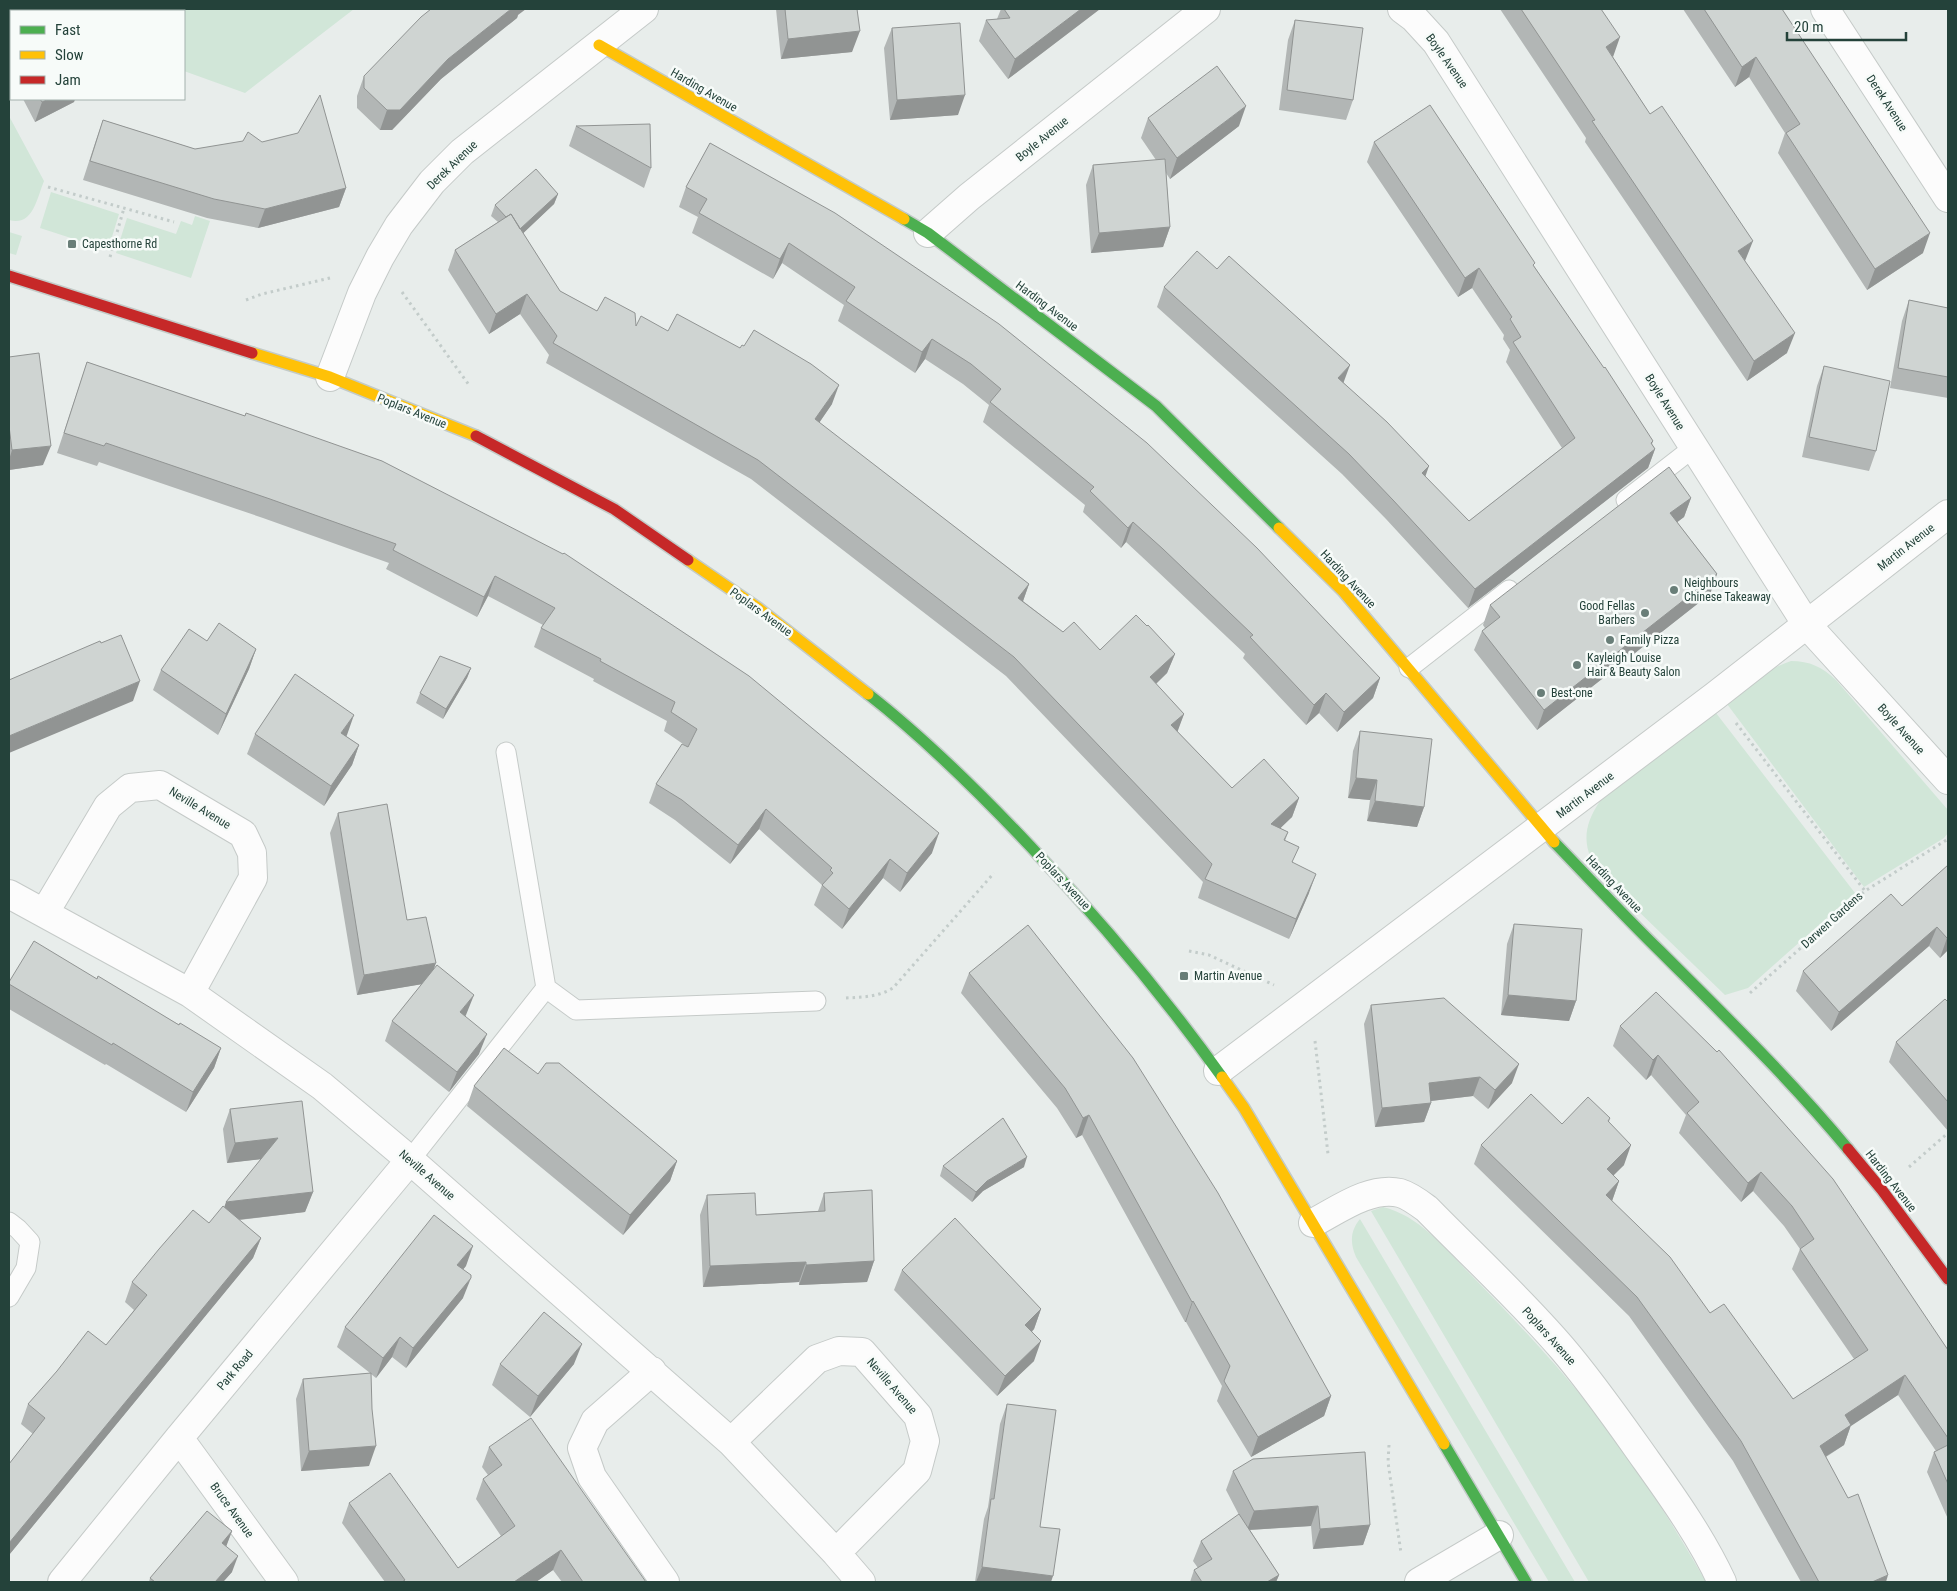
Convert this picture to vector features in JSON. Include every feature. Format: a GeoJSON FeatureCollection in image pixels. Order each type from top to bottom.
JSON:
{"type":"FeatureCollection","features":[{"type":"Feature","properties":{"kind":"street","name":"Derek Avenue"},"geometry":{"type":"LineString","coordinates":[[330,377],[362,293],[380,257],[399,225],[432,182],[462,152],[644,9]]}},
{"type":"Feature","properties":{"kind":"street","name":"Boyle Avenue"},"geometry":{"type":"LineString","coordinates":[[928,234],[969,197],[1206,9]]}},
{"type":"Feature","properties":{"kind":"street","name":"Boyle Avenue"},"geometry":{"type":"LineString","coordinates":[[1402,9],[1414,18],[1436,42],[1807,625],[1948,780]]}},
{"type":"Feature","properties":{"kind":"street","name":"Derek Avenue"},"geometry":{"type":"LineString","coordinates":[[1825,9],[1948,198]]}},
{"type":"Feature","properties":{"kind":"street","name":"Harding Avenue"},"geometry":{"type":"LineString","coordinates":[[599,45],[928,234],[1156,406],[1343,591],[1541,828],[1658,950],[1725,1015],[1821,1116],[1882,1190],[1948,1279]]}},
{"type":"Feature","properties":{"kind":"street","name":"Poplars Avenue"},"geometry":{"type":"LineString","coordinates":[[9,276],[330,377],[475,436],[614,509],[758,608],[887,709],[981,794],[1082,901],[1189,1031],[1244,1108],[1526,1582]]}},
{"type":"Feature","properties":{"kind":"street","name":"Martin Avenue"},"geometry":{"type":"LineString","coordinates":[[1218,1072],[1715,696],[1948,514]]}},
{"type":"Feature","properties":{"kind":"street","name":"Neville Avenue"},"geometry":{"type":"LineString","coordinates":[[45,912],[108,806],[130,788],[160,785],[243,834],[252,852],[253,878],[190,993]]}},
{"type":"Feature","properties":{"kind":"street","name":"Neville Avenue"},"geometry":{"type":"LineString","coordinates":[[9,894],[190,993],[322,1086],[410,1160],[731,1442],[861,1582]]}},
{"type":"Feature","properties":{"kind":"street","name":"Park Road"},"geometry":{"type":"LineString","coordinates":[[62,1582],[410,1160]]}},
{"type":"Feature","properties":{"kind":"street","name":"Poplars Avenue"},"geometry":{"type":"LineString","coordinates":[[1313,1223],[1371,1194],[1400,1193],[1415,1199],[1427,1209],[1562,1347],[1617,1418],[1666,1487],[1695,1533],[1722,1582]]}},
{"type":"Feature","properties":{"kind":"street","name":"Neville Avenue"},"geometry":{"type":"LineString","coordinates":[[731,1442],[817,1359],[839,1351],[862,1352],[918,1416],[924,1441],[917,1471],[836,1553]]}},
{"type":"Feature","properties":{"kind":"street"},"geometry":{"type":"LineString","coordinates":[[652,1371],[595,1421],[582,1448],[592,1476],[665,1582]]}},
{"type":"Feature","properties":{"kind":"street","name":"Bruce Avenue"},"geometry":{"type":"LineString","coordinates":[[179,1438],[284,1582]]}},
{"type":"Feature","properties":{"kind":"street"},"geometry":{"type":"LineString","coordinates":[[1419,1582],[1499,1535]]}},
{"type":"Feature","properties":{"kind":"lane"},"geometry":{"type":"LineString","coordinates":[[1614,509],[1694,448]]}},
{"type":"Feature","properties":{"kind":"lane"},"geometry":{"type":"LineString","coordinates":[[1409,668],[1520,582]]}},
{"type":"Feature","properties":{"kind":"lane"},"geometry":{"type":"LineString","coordinates":[[506,752],[546,988],[576,1010],[816,1000]]}},
{"type":"Feature","properties":{"kind":"lane"},"geometry":{"type":"LineString","coordinates":[[410,1160],[546,988]]}},
{"type":"Feature","properties":{"kind":"lane"},"geometry":{"type":"LineString","coordinates":[[9,1222],[30,1242],[26,1268],[9,1297]]}},
{"type":"Feature","properties":{"kind":"path"},"geometry":{"type":"LineString","coordinates":[[48,187],[174,222]]}},
{"type":"Feature","properties":{"kind":"path"},"geometry":{"type":"LineString","coordinates":[[110,257],[124,208]]}},
{"type":"Feature","properties":{"kind":"path"},"geometry":{"type":"LineString","coordinates":[[246,300],[262,294],[338,276]]}},
{"type":"Feature","properties":{"kind":"path"},"geometry":{"type":"LineString","coordinates":[[398,287],[469,385]]}},
{"type":"Feature","properties":{"kind":"path"},"geometry":{"type":"LineString","coordinates":[[1715,696],[1865,891]]}},
{"type":"Feature","properties":{"kind":"path","name":"Darwen Gardens"},"geometry":{"type":"LineString","coordinates":[[1725,1015],[1865,891],[1948,839]]}},
{"type":"Feature","properties":{"kind":"path"},"geometry":{"type":"LineString","coordinates":[[816,1000],[874,996],[884,994],[893,988],[994,873]]}},
{"type":"Feature","properties":{"kind":"path"},"geometry":{"type":"LineString","coordinates":[[1189,951],[1209,956],[1278,986]]}},
{"type":"Feature","properties":{"kind":"path"},"geometry":{"type":"LineString","coordinates":[[1315,1040],[1328,1154]]}},
{"type":"Feature","properties":{"kind":"path"},"geometry":{"type":"LineString","coordinates":[[1882,1190],[1948,1133]]}},
{"type":"Feature","properties":{"kind":"path"},"geometry":{"type":"LineString","coordinates":[[1389,1445],[1388,1462],[1402,1559]]}},
{"type":"Feature","properties":{"kind":"green space"},"geometry":{"type":"Polygon","coordinates":[[[354,9],[245,93],[185,71],[185,10],[134,10],[354,9]]]}},
{"type":"Feature","properties":{"kind":"green space"},"geometry":{"type":"Polygon","coordinates":[[[9,116],[44,181],[33,210],[24,219],[17,221],[9,220],[9,116]]]}},
{"type":"Feature","properties":{"kind":"green space"},"geometry":{"type":"Polygon","coordinates":[[[51,192],[119,214],[108,250],[40,228],[51,192]]]}},
{"type":"Feature","properties":{"kind":"green space"},"geometry":{"type":"Polygon","coordinates":[[[195,216],[210,221],[191,278],[116,253],[127,218],[176,234],[181,221],[192,225],[195,216]]]}},
{"type":"Feature","properties":{"kind":"green space"},"geometry":{"type":"Polygon","coordinates":[[[9,232],[22,236],[16,255],[9,253],[9,232]]]}},
{"type":"Feature","properties":{"kind":"green space"},"geometry":{"type":"Polygon","coordinates":[[[1791,661],[1804,662],[1815,666],[1836,680],[1948,810],[1948,833],[1944,838],[1864,887],[1727,704],[1765,674],[1791,661]]]}},
{"type":"Feature","properties":{"kind":"green space"},"geometry":{"type":"Polygon","coordinates":[[[1716,713],[1855,893],[1748,988],[1725,995],[1603,877],[1591,858],[1586,840],[1590,821],[1600,801],[1716,713]]]}},
{"type":"Feature","properties":{"kind":"green space"},"geometry":{"type":"Polygon","coordinates":[[[1383,1207],[1410,1218],[1444,1246],[1558,1368],[1590,1406],[1632,1464],[1706,1582],[1589,1582],[1371,1211],[1383,1207]]]}},
{"type":"Feature","properties":{"kind":"green space"},"geometry":{"type":"Polygon","coordinates":[[[1360,1219],[1575,1582],[1549,1582],[1356,1257],[1352,1237],[1354,1228],[1360,1219]]]}},
{"type":"Feature","properties":{"kind":"building"},"geometry":{"type":"Polygon","coordinates":[[[9,9],[44,10],[10,10],[10,40],[9,9]]]}},
{"type":"Feature","properties":{"kind":"building"},"geometry":{"type":"Polygon","coordinates":[[[431,9],[511,9],[448,59],[400,110],[387,110],[364,88],[364,76],[431,9]]]}},
{"type":"Feature","properties":{"kind":"building"},"geometry":{"type":"Polygon","coordinates":[[[785,9],[857,9],[860,31],[788,39],[785,9]]]}},
{"type":"Feature","properties":{"kind":"building"},"geometry":{"type":"Polygon","coordinates":[[[1004,9],[1081,9],[1015,59],[986,20],[1010,18],[1004,9]]]}},
{"type":"Feature","properties":{"kind":"building"},"geometry":{"type":"Polygon","coordinates":[[[1521,9],[1601,9],[1620,37],[1606,47],[1650,114],[1662,106],[1753,241],[1738,251],[1795,333],[1754,361],[1592,121],[1595,120],[1521,9]]]}},
{"type":"Feature","properties":{"kind":"building"},"geometry":{"type":"Polygon","coordinates":[[[1704,9],[1782,9],[1930,233],[1875,269],[1786,133],[1800,124],[1756,57],[1742,67],[1704,9]]]}},
{"type":"Feature","properties":{"kind":"building"},"geometry":{"type":"Polygon","coordinates":[[[1295,20],[1363,28],[1353,100],[1287,90],[1295,20]]]}},
{"type":"Feature","properties":{"kind":"building"},"geometry":{"type":"Polygon","coordinates":[[[960,23],[965,95],[897,100],[892,28],[960,23]]]}},
{"type":"Feature","properties":{"kind":"building"},"geometry":{"type":"Polygon","coordinates":[[[1217,66],[1246,106],[1177,158],[1148,118],[1217,66]]]}},
{"type":"Feature","properties":{"kind":"building"},"geometry":{"type":"Polygon","coordinates":[[[320,95],[346,188],[265,209],[214,199],[90,161],[103,120],[195,149],[243,141],[248,132],[262,142],[298,133],[320,95]]]}},
{"type":"Feature","properties":{"kind":"building"},"geometry":{"type":"Polygon","coordinates":[[[1430,105],[1535,263],[1533,265],[1605,367],[1653,441],[1651,443],[1655,449],[1475,589],[1349,454],[1164,287],[1197,251],[1217,269],[1229,256],[1350,365],[1338,378],[1387,422],[1429,466],[1422,473],[1469,521],[1575,438],[1513,342],[1521,337],[1510,319],[1512,317],[1479,268],[1465,278],[1374,142],[1430,105]]]}},
{"type":"Feature","properties":{"kind":"building"},"geometry":{"type":"Polygon","coordinates":[[[650,124],[651,168],[576,126],[650,124]]]}},
{"type":"Feature","properties":{"kind":"building"},"geometry":{"type":"Polygon","coordinates":[[[710,143],[835,213],[999,324],[1147,443],[1257,548],[1380,678],[1344,712],[1326,693],[1314,705],[1250,637],[1253,635],[1163,549],[1133,522],[1128,528],[1090,491],[1094,487],[990,402],[1001,389],[971,364],[932,339],[922,352],[846,301],[855,287],[789,243],[780,259],[699,213],[707,199],[686,187],[710,143]]]}},
{"type":"Feature","properties":{"kind":"building"},"geometry":{"type":"Polygon","coordinates":[[[1165,159],[1170,227],[1099,233],[1093,165],[1165,159]]]}},
{"type":"Feature","properties":{"kind":"building"},"geometry":{"type":"Polygon","coordinates":[[[536,169],[558,194],[520,229],[511,214],[506,217],[495,205],[536,169]]]}},
{"type":"Feature","properties":{"kind":"building"},"geometry":{"type":"Polygon","coordinates":[[[511,214],[560,291],[597,311],[605,297],[635,313],[636,326],[641,316],[668,331],[677,314],[740,348],[742,345],[744,346],[754,330],[811,364],[839,385],[815,419],[1029,584],[1018,598],[1063,632],[1074,622],[1100,650],[1136,615],[1148,625],[1175,654],[1150,677],[1184,714],[1171,725],[1232,788],[1264,759],[1299,798],[1271,824],[1288,832],[1284,840],[1299,847],[1292,862],[1316,874],[1296,919],[1205,879],[1212,864],[1014,657],[758,460],[553,343],[557,336],[527,294],[496,314],[455,250],[511,214]]]}},
{"type":"Feature","properties":{"kind":"building"},"geometry":{"type":"Polygon","coordinates":[[[1909,300],[1948,308],[1948,377],[1898,368],[1909,300]]]}},
{"type":"Feature","properties":{"kind":"building"},"geometry":{"type":"Polygon","coordinates":[[[39,353],[51,446],[12,450],[9,426],[9,357],[39,353]]]}},
{"type":"Feature","properties":{"kind":"building"},"geometry":{"type":"Polygon","coordinates":[[[87,362],[245,416],[246,413],[382,461],[564,553],[749,676],[939,833],[907,873],[890,859],[849,909],[822,885],[833,873],[830,870],[832,868],[766,809],[738,845],[682,800],[656,784],[682,744],[688,747],[697,729],[671,712],[675,702],[600,661],[601,659],[541,628],[555,608],[495,576],[484,597],[393,550],[396,544],[106,443],[104,446],[64,433],[87,362]]]}},
{"type":"Feature","properties":{"kind":"building"},"geometry":{"type":"Polygon","coordinates":[[[1824,366],[1890,381],[1876,451],[1809,437],[1824,366]]]}},
{"type":"Feature","properties":{"kind":"building"},"geometry":{"type":"Polygon","coordinates":[[[1669,467],[1691,498],[1670,513],[1717,574],[1544,710],[1482,631],[1500,617],[1490,605],[1669,467]]]}},
{"type":"Feature","properties":{"kind":"building"},"geometry":{"type":"Polygon","coordinates":[[[219,623],[256,649],[226,714],[161,670],[189,629],[207,641],[219,623]]]}},
{"type":"Feature","properties":{"kind":"building"},"geometry":{"type":"Polygon","coordinates":[[[121,635],[140,681],[9,736],[9,680],[100,641],[101,643],[121,635]]]}},
{"type":"Feature","properties":{"kind":"building"},"geometry":{"type":"Polygon","coordinates":[[[440,656],[471,668],[446,709],[420,693],[440,656]]]}},
{"type":"Feature","properties":{"kind":"building"},"geometry":{"type":"Polygon","coordinates":[[[295,674],[354,715],[341,733],[359,745],[331,786],[255,734],[295,674]]]}},
{"type":"Feature","properties":{"kind":"building"},"geometry":{"type":"Polygon","coordinates":[[[1360,731],[1432,739],[1424,807],[1375,801],[1377,780],[1356,778],[1360,731]]]}},
{"type":"Feature","properties":{"kind":"building"},"geometry":{"type":"Polygon","coordinates":[[[387,804],[407,920],[426,917],[436,963],[364,975],[338,813],[387,804]]]}},
{"type":"Feature","properties":{"kind":"building"},"geometry":{"type":"Polygon","coordinates":[[[1948,865],[1948,937],[1937,927],[1839,1012],[1803,971],[1891,894],[1902,906],[1948,865]]]}},
{"type":"Feature","properties":{"kind":"building"},"geometry":{"type":"Polygon","coordinates":[[[1514,924],[1582,929],[1576,1001],[1508,995],[1514,924]]]}},
{"type":"Feature","properties":{"kind":"building"},"geometry":{"type":"Polygon","coordinates":[[[1028,925],[1133,1058],[1218,1193],[1331,1396],[1258,1437],[1224,1381],[1230,1366],[1192,1302],[1089,1115],[1083,1118],[1065,1088],[969,973],[1028,925]]]}},
{"type":"Feature","properties":{"kind":"building"},"geometry":{"type":"Polygon","coordinates":[[[34,941],[97,979],[98,976],[221,1048],[193,1092],[113,1043],[112,1045],[9,984],[34,941]]]}},
{"type":"Feature","properties":{"kind":"building"},"geometry":{"type":"Polygon","coordinates":[[[437,965],[474,995],[460,1012],[487,1034],[457,1072],[392,1021],[437,965]]]}},
{"type":"Feature","properties":{"kind":"building"},"geometry":{"type":"Polygon","coordinates":[[[1656,992],[1717,1052],[1719,1050],[1833,1179],[1948,1350],[1948,1438],[1905,1375],[1845,1415],[1851,1425],[1820,1446],[1848,1498],[1858,1494],[1888,1575],[1872,1582],[1819,1582],[1741,1441],[1637,1297],[1481,1145],[1531,1094],[1562,1124],[1588,1097],[1610,1118],[1608,1121],[1631,1145],[1607,1169],[1619,1181],[1606,1195],[1670,1257],[1710,1313],[1724,1304],[1793,1399],[1868,1350],[1800,1249],[1814,1239],[1792,1206],[1761,1172],[1748,1183],[1687,1113],[1699,1102],[1658,1055],[1653,1060],[1620,1026],[1656,992]]]}},
{"type":"Feature","properties":{"kind":"building"},"geometry":{"type":"Polygon","coordinates":[[[1444,998],[1519,1064],[1495,1090],[1480,1077],[1429,1083],[1431,1103],[1382,1108],[1371,1005],[1444,998]]]}},
{"type":"Feature","properties":{"kind":"building"},"geometry":{"type":"Polygon","coordinates":[[[1945,999],[1948,1002],[1948,1102],[1896,1042],[1945,999]]]}},
{"type":"Feature","properties":{"kind":"building"},"geometry":{"type":"Polygon","coordinates":[[[504,1048],[538,1074],[546,1063],[559,1063],[677,1161],[630,1215],[474,1086],[504,1048]]]}},
{"type":"Feature","properties":{"kind":"building"},"geometry":{"type":"Polygon","coordinates":[[[302,1101],[313,1192],[226,1202],[278,1138],[235,1143],[230,1109],[302,1101]]]}},
{"type":"Feature","properties":{"kind":"building"},"geometry":{"type":"Polygon","coordinates":[[[1003,1118],[1027,1157],[987,1181],[976,1192],[943,1166],[1003,1118]]]}},
{"type":"Feature","properties":{"kind":"building"},"geometry":{"type":"Polygon","coordinates":[[[872,1190],[874,1261],[806,1265],[806,1262],[710,1266],[707,1195],[755,1193],[756,1215],[825,1211],[824,1193],[872,1190]]]}},
{"type":"Feature","properties":{"kind":"building"},"geometry":{"type":"Polygon","coordinates":[[[223,1206],[261,1238],[9,1543],[9,1464],[45,1418],[28,1404],[88,1331],[106,1345],[147,1295],[132,1282],[193,1210],[209,1223],[223,1206]]]}},
{"type":"Feature","properties":{"kind":"building"},"geometry":{"type":"Polygon","coordinates":[[[434,1215],[473,1246],[457,1265],[471,1275],[471,1278],[413,1348],[400,1337],[383,1358],[345,1327],[434,1215]]]}},
{"type":"Feature","properties":{"kind":"building"},"geometry":{"type":"Polygon","coordinates":[[[955,1218],[1041,1309],[1025,1325],[1041,1341],[1005,1376],[902,1270],[955,1218]]]}},
{"type":"Feature","properties":{"kind":"building"},"geometry":{"type":"Polygon","coordinates":[[[544,1312],[582,1344],[538,1396],[500,1364],[544,1312]]]}},
{"type":"Feature","properties":{"kind":"building"},"geometry":{"type":"Polygon","coordinates":[[[371,1373],[376,1446],[309,1451],[303,1379],[371,1373]]]}},
{"type":"Feature","properties":{"kind":"building"},"geometry":{"type":"Polygon","coordinates":[[[1007,1404],[1056,1410],[1040,1527],[1060,1529],[1053,1576],[982,1567],[991,1499],[994,1499],[1007,1404]]]}},
{"type":"Feature","properties":{"kind":"building"},"geometry":{"type":"Polygon","coordinates":[[[531,1418],[646,1582],[583,1582],[561,1550],[514,1582],[402,1582],[405,1580],[349,1503],[390,1473],[458,1568],[515,1526],[483,1479],[502,1465],[489,1447],[531,1418]]]}},
{"type":"Feature","properties":{"kind":"building"},"geometry":{"type":"Polygon","coordinates":[[[1948,1445],[1948,1484],[1934,1452],[1948,1445]]]}},
{"type":"Feature","properties":{"kind":"building"},"geometry":{"type":"Polygon","coordinates":[[[1365,1452],[1370,1525],[1320,1529],[1318,1506],[1254,1511],[1233,1471],[1253,1459],[1365,1452]]]}},
{"type":"Feature","properties":{"kind":"building"},"geometry":{"type":"Polygon","coordinates":[[[207,1511],[232,1531],[222,1543],[238,1556],[215,1582],[155,1582],[150,1578],[207,1511]]]}},
{"type":"Feature","properties":{"kind":"building"},"geometry":{"type":"Polygon","coordinates":[[[1239,1514],[1279,1575],[1267,1582],[1202,1582],[1194,1570],[1212,1559],[1201,1541],[1239,1514]]]}},
{"type":"Feature","properties":{"kind":"traffic: fast"},"geometry":{"type":"LineString","coordinates":[[904,219],[928,233],[1156,406],[1279,528]]}},
{"type":"Feature","properties":{"kind":"traffic: fast"},"geometry":{"type":"LineString","coordinates":[[868,694],[953,768],[1056,874],[1154,988],[1222,1077]]}},
{"type":"Feature","properties":{"kind":"traffic: fast"},"geometry":{"type":"LineString","coordinates":[[1554,842],[1756,1048],[1848,1149]]}},
{"type":"Feature","properties":{"kind":"traffic: fast"},"geometry":{"type":"LineString","coordinates":[[1444,1444],[1526,1582]]}},
{"type":"Feature","properties":{"kind":"traffic: slow"},"geometry":{"type":"LineString","coordinates":[[599,45],[904,219]]}},
{"type":"Feature","properties":{"kind":"traffic: slow"},"geometry":{"type":"LineString","coordinates":[[252,353],[330,377],[476,436]]}},
{"type":"Feature","properties":{"kind":"traffic: slow"},"geometry":{"type":"LineString","coordinates":[[1279,528],[1343,591],[1554,842]]}},
{"type":"Feature","properties":{"kind":"traffic: slow"},"geometry":{"type":"LineString","coordinates":[[688,560],[758,608],[868,694]]}},
{"type":"Feature","properties":{"kind":"traffic: slow"},"geometry":{"type":"LineString","coordinates":[[1222,1077],[1244,1108],[1444,1444]]}},
{"type":"Feature","properties":{"kind":"traffic: jam"},"geometry":{"type":"LineString","coordinates":[[9,276],[252,353]]}},
{"type":"Feature","properties":{"kind":"traffic: jam"},"geometry":{"type":"LineString","coordinates":[[476,436],[614,509],[688,560]]}},
{"type":"Feature","properties":{"kind":"traffic: jam"},"geometry":{"type":"LineString","coordinates":[[1848,1149],[1882,1190],[1948,1279]]}},
{"type":"Feature","properties":{"kind":"place","name":"Capesthorne Rd"},"geometry":{"type":"Point","coordinates":[72,244]}},
{"type":"Feature","properties":{"kind":"place","name":"Neighbours Chinese Takeaway"},"geometry":{"type":"Point","coordinates":[1674,590]}},
{"type":"Feature","properties":{"kind":"place","name":"Good Fellas Barbers"},"geometry":{"type":"Point","coordinates":[1645,613]}},
{"type":"Feature","properties":{"kind":"place","name":"Family Pizza"},"geometry":{"type":"Point","coordinates":[1610,640]}},
{"type":"Feature","properties":{"kind":"place","name":"Kayleigh Louise Hair & Beauty Salon"},"geometry":{"type":"Point","coordinates":[1577,665]}},
{"type":"Feature","properties":{"kind":"place","name":"Best-one"},"geometry":{"type":"Point","coordinates":[1541,693]}},
{"type":"Feature","properties":{"kind":"place","name":"Martin Avenue"},"geometry":{"type":"Point","coordinates":[1184,976]}}]}
